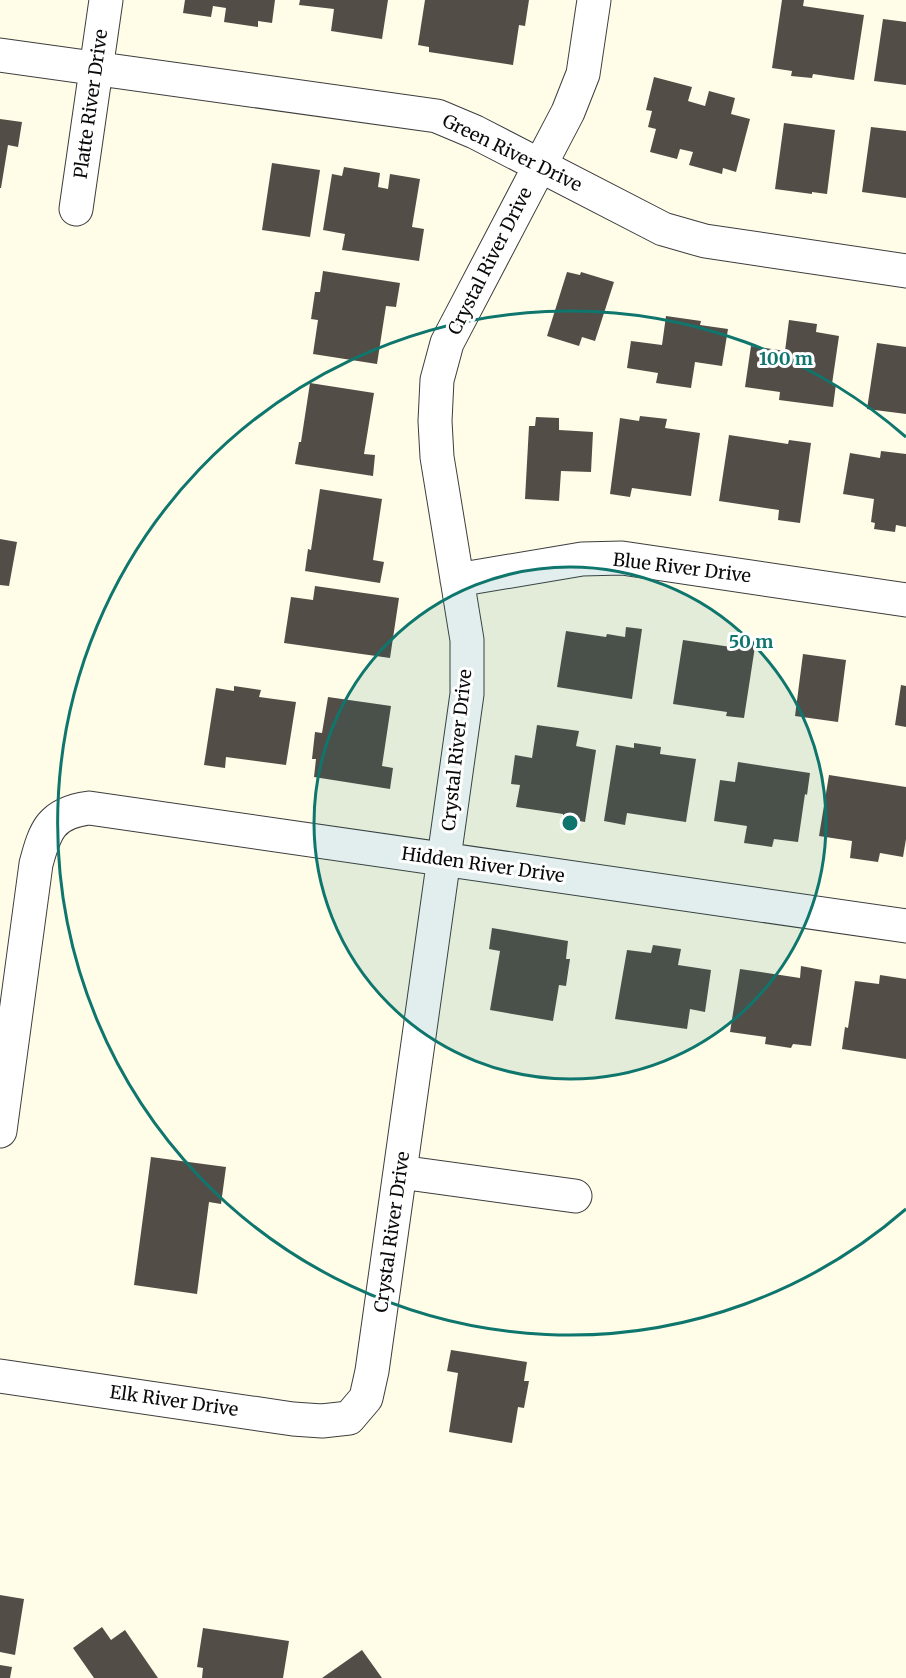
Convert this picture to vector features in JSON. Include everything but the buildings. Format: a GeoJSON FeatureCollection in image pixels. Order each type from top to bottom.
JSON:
{"type":"FeatureCollection","features":[{"type":"Feature","properties":{"kind":"street","name":"Platte River Drive"},"geometry":{"type":"LineString","coordinates":[[76,209],[106,0]]}},
{"type":"Feature","properties":{"kind":"street","name":"Crystal River Drive"},"geometry":{"type":"LineString","coordinates":[[349,1418],[366,1398],[372,1371],[467,694],[467,639],[437,457],[435,421],[437,380],[447,344],[568,112],[583,74],[594,0]]}},
{"type":"Feature","properties":{"kind":"street","name":"Green River Drive"},"geometry":{"type":"LineString","coordinates":[[0,55],[437,116],[476,132],[663,229],[705,241],[906,271]]}},
{"type":"Feature","properties":{"kind":"street","name":"Blue River Drive"},"geometry":{"type":"LineString","coordinates":[[457,580],[582,559],[622,558],[906,600]]}},
{"type":"Feature","properties":{"kind":"street","name":"Hidden River Drive"},"geometry":{"type":"LineString","coordinates":[[0,1131],[36,864],[43,836],[60,816],[69,812],[89,808],[906,926]]}},
{"type":"Feature","properties":{"kind":"street"},"geometry":{"type":"LineString","coordinates":[[400,1172],[575,1196]]}},
{"type":"Feature","properties":{"kind":"street","name":"Elk River Drive"},"geometry":{"type":"LineString","coordinates":[[0,1376],[293,1419],[322,1421],[349,1418]]}}]}
